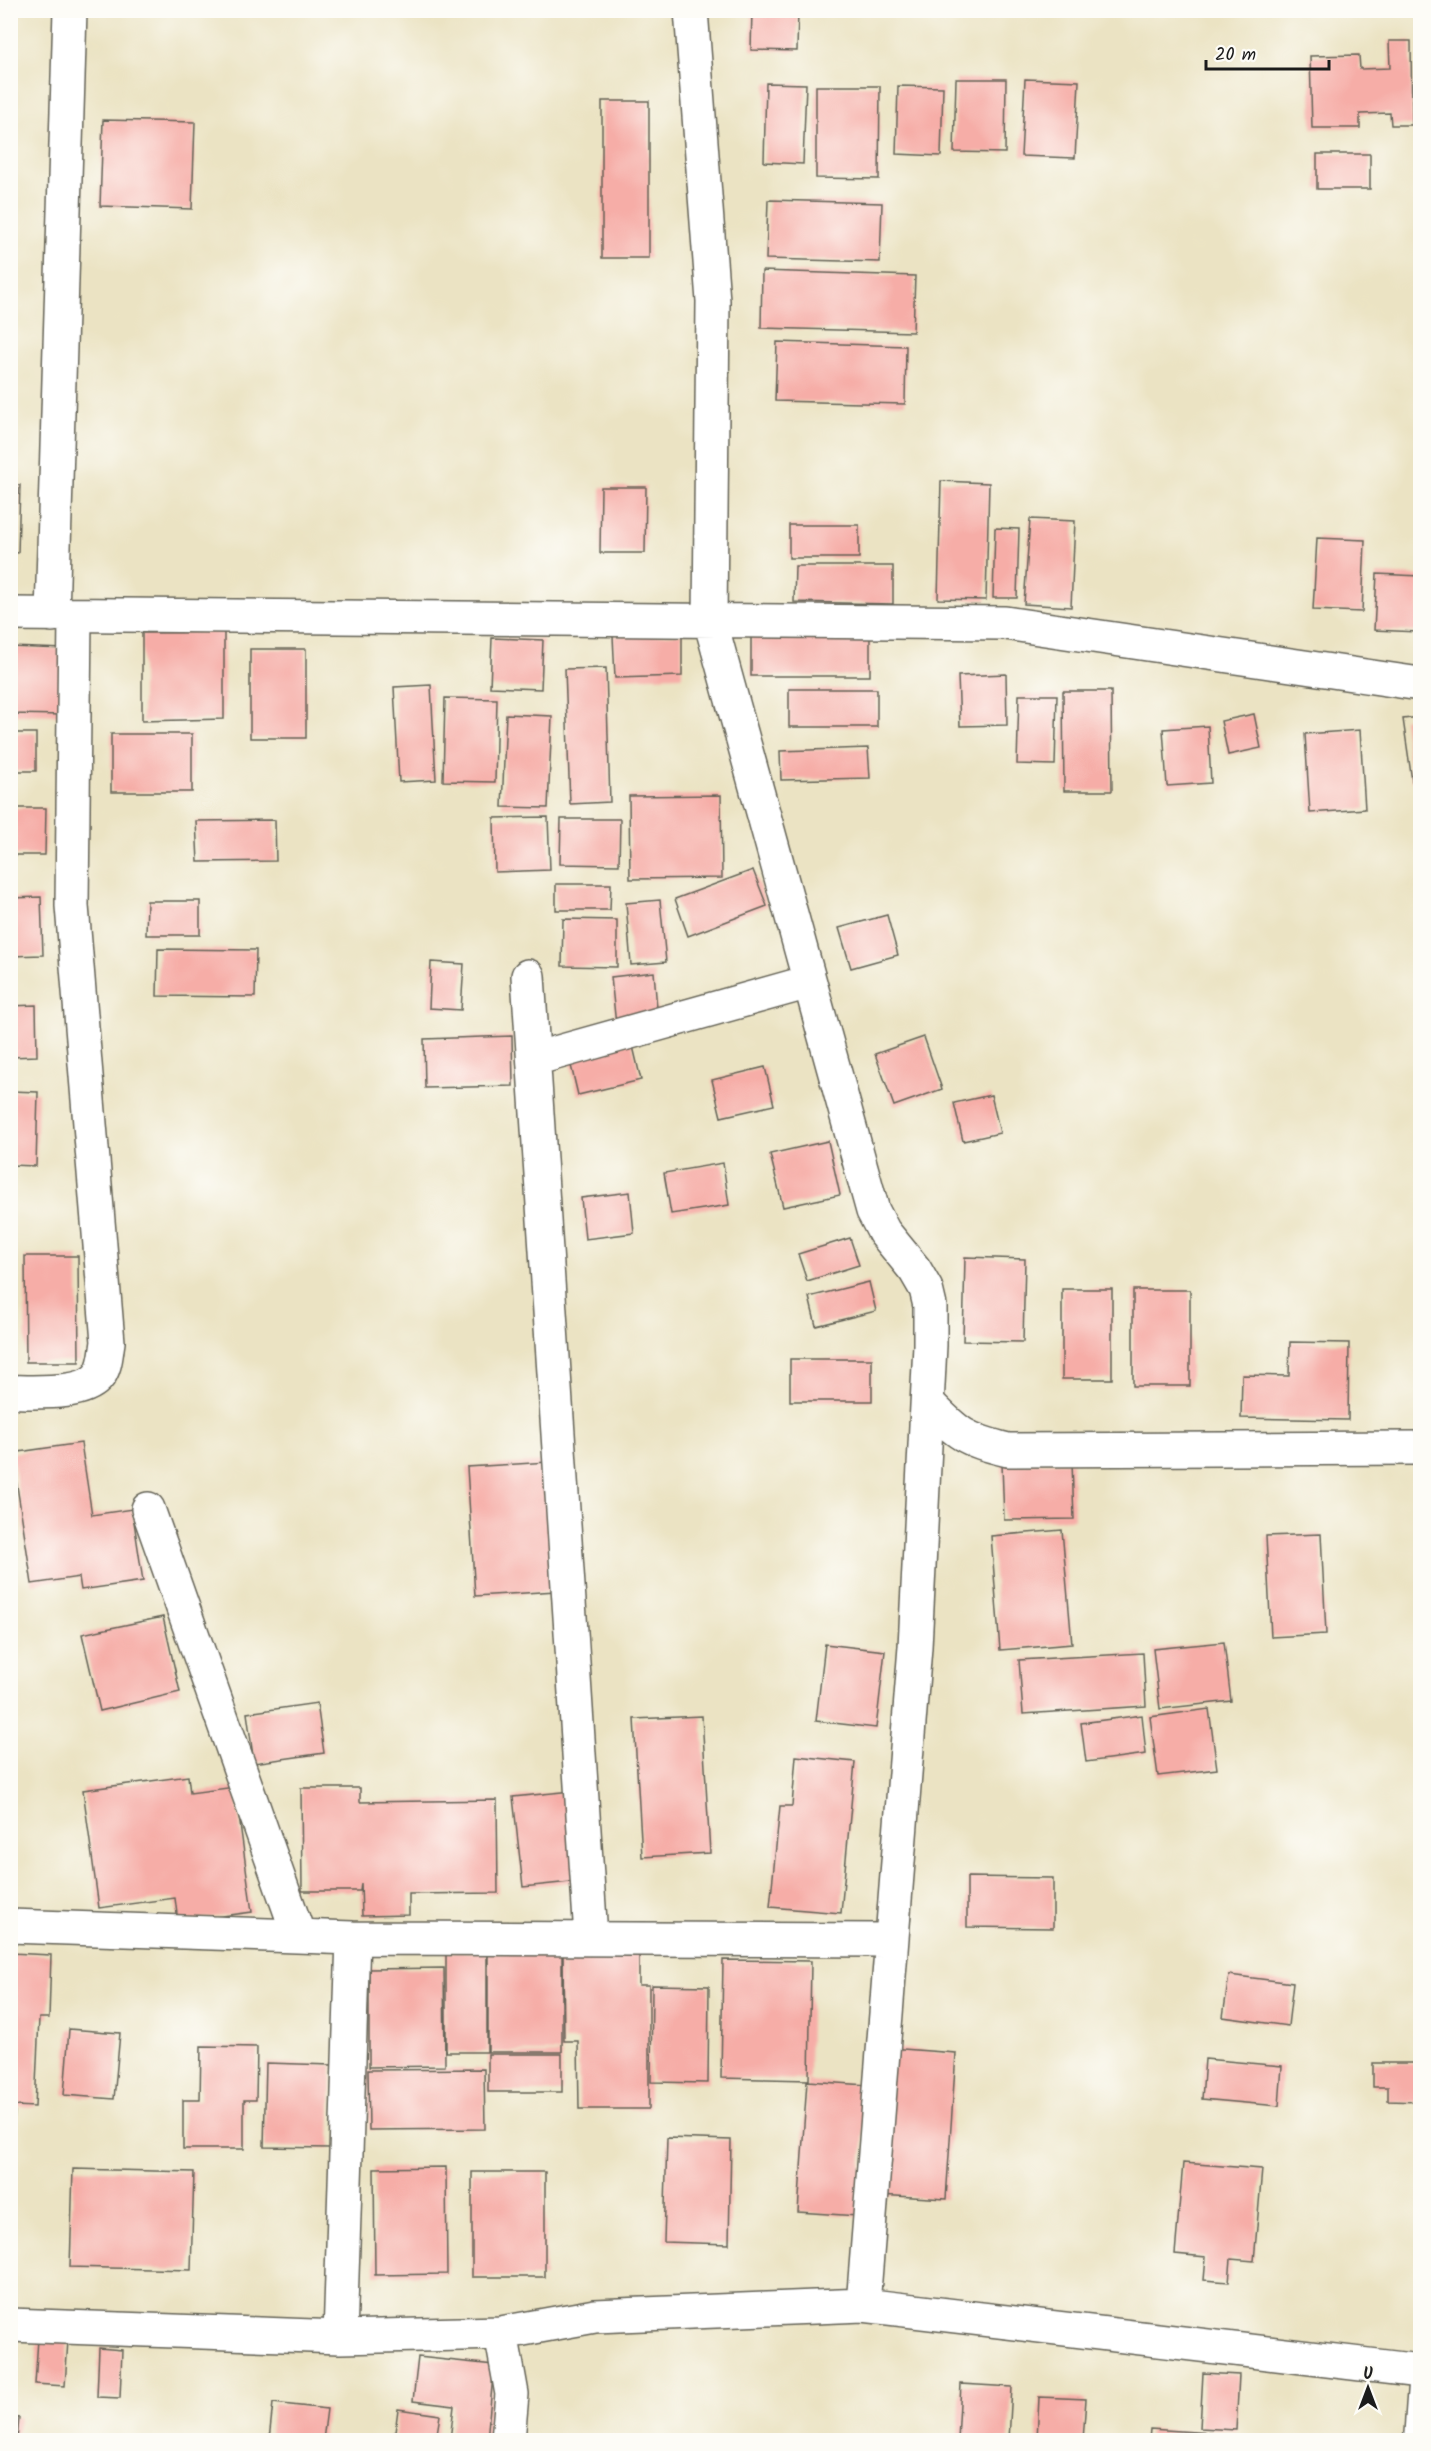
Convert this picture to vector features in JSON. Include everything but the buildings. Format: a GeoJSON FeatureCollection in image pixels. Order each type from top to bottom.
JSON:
{"type":"FeatureCollection","features":[{"type":"Feature","properties":{"kind":"street"},"geometry":{"type":"LineString","coordinates":[[10,1392],[61,1391],[82,1387],[97,1378],[104,1365],[108,1342],[72,906],[64,615],[70,10]]}},
{"type":"Feature","properties":{"kind":"street"},"geometry":{"type":"LineString","coordinates":[[691,10],[713,301],[710,620],[873,1211],[884,1232],[915,1270],[926,1289],[930,1306],[928,1403],[915,1647],[863,2305]]}},
{"type":"Feature","properties":{"kind":"street"},"geometry":{"type":"LineString","coordinates":[[10,614],[1005,623],[1420,684]]}},
{"type":"Feature","properties":{"kind":"street"},"geometry":{"type":"LineString","coordinates":[[528,976],[591,1937]]}},
{"type":"Feature","properties":{"kind":"street"},"geometry":{"type":"LineString","coordinates":[[534,1059],[809,982]]}},
{"type":"Feature","properties":{"kind":"street"},"geometry":{"type":"LineString","coordinates":[[928,1403],[954,1430],[973,1441],[1008,1450],[1420,1448]]}},
{"type":"Feature","properties":{"kind":"street"},"geometry":{"type":"LineString","coordinates":[[148,1509],[299,1936]]}},
{"type":"Feature","properties":{"kind":"street"},"geometry":{"type":"LineString","coordinates":[[10,1926],[353,1938],[591,1937],[891,1940]]}},
{"type":"Feature","properties":{"kind":"street"},"geometry":{"type":"LineString","coordinates":[[340,2337],[353,1938]]}},
{"type":"Feature","properties":{"kind":"street"},"geometry":{"type":"LineString","coordinates":[[10,2325],[340,2337],[501,2333],[596,2316],[863,2305],[1419,2371]]}},
{"type":"Feature","properties":{"kind":"street"},"geometry":{"type":"LineString","coordinates":[[501,2333],[512,2394],[508,2440]]}},
{"type":"Feature","properties":{"kind":"lane"},"geometry":{"type":"LineString","coordinates":[[1413,2440],[1419,2371]]}}]}
